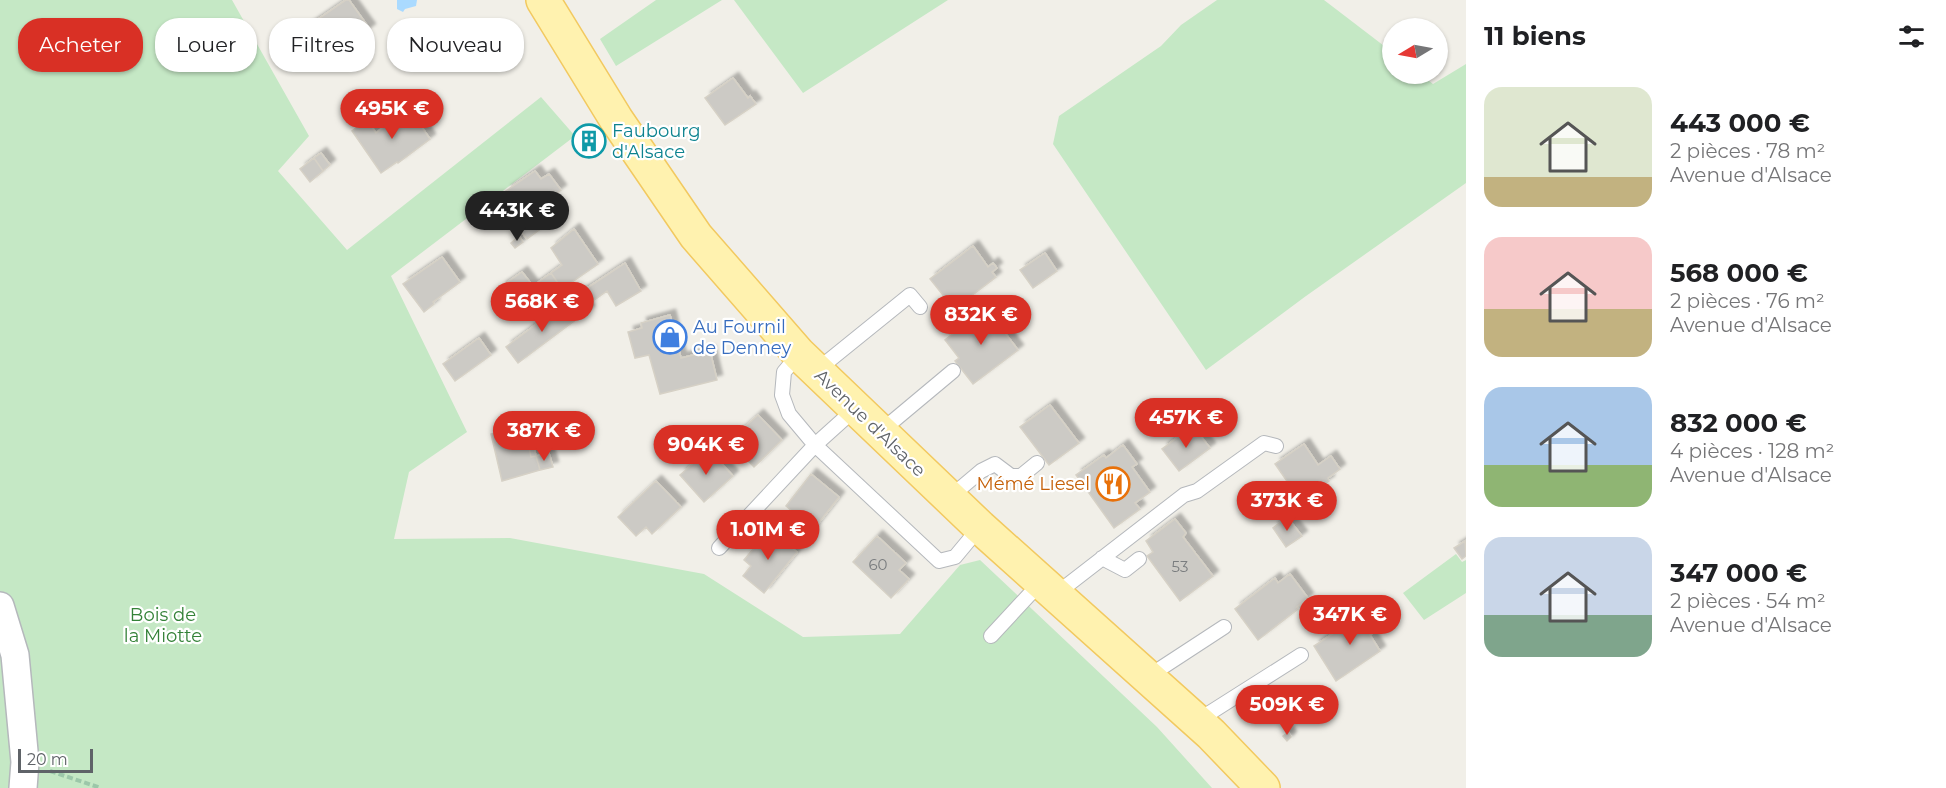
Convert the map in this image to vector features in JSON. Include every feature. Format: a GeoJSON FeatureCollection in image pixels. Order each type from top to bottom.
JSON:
{"type":"FeatureCollection","features":[{"type":"Feature","properties":{"kind":"main road","name":"Avenue d'Alsace"},"geometry":{"type":"LineString","coordinates":[[543,0],[616,119],[696,236],[807,362],[980,527],[1149,676],[1263,788]]}},
{"type":"Feature","properties":{"kind":"street"},"geometry":{"type":"LineString","coordinates":[[0,606],[15,655],[24,775]]}},
{"type":"Feature","properties":{"kind":"lane"},"geometry":{"type":"LineString","coordinates":[[920,307],[910,295],[807,362],[784,372],[782,395],[789,414],[815,445],[939,561],[955,557],[980,527]]}},
{"type":"Feature","properties":{"kind":"lane"},"geometry":{"type":"LineString","coordinates":[[880,432],[953,371]]}},
{"type":"Feature","properties":{"kind":"lane"},"geometry":{"type":"LineString","coordinates":[[719,548],[815,445],[855,410]]}},
{"type":"Feature","properties":{"kind":"lane"},"geometry":{"type":"LineString","coordinates":[[991,636],[1049,587],[1102,558],[1184,495],[1197,491],[1264,444],[1276,446]]}},
{"type":"Feature","properties":{"kind":"lane"},"geometry":{"type":"LineString","coordinates":[[949,498],[981,471],[994,464],[1011,476],[1021,476],[1037,463]]}},
{"type":"Feature","properties":{"kind":"lane"},"geometry":{"type":"LineString","coordinates":[[1102,558],[1125,570],[1139,559]]}},
{"type":"Feature","properties":{"kind":"lane"},"geometry":{"type":"LineString","coordinates":[[1149,676],[1224,627]]}},
{"type":"Feature","properties":{"kind":"lane"},"geometry":{"type":"LineString","coordinates":[[1197,721],[1301,655]]}},
{"type":"Feature","properties":{"kind":"path"},"geometry":{"type":"LineString","coordinates":[[24,775],[101,788]]}},
{"type":"Feature","properties":{"kind":"green space","name":"Bois de la Miotte"},"geometry":{"type":"Polygon","coordinates":[[[0,0],[232,0],[242,18],[155,18],[155,72],[257,72],[257,44],[269,65],[269,72],[273,72],[309,136],[278,171],[347,250],[541,97],[575,136],[391,276],[467,432],[409,472],[394,539],[510,538],[704,574],[803,637],[900,634],[960,565],[980,560],[1157,727],[1212,788],[0,788],[0,0]]]}},
{"type":"Feature","properties":{"kind":"green space"},"geometry":{"type":"Polygon","coordinates":[[[656,0],[722,0],[616,66],[600,39],[656,0]]]}},
{"type":"Feature","properties":{"kind":"green space"},"geometry":{"type":"Polygon","coordinates":[[[734,0],[948,0],[803,93],[734,0]]]}},
{"type":"Feature","properties":{"kind":"green space"},"geometry":{"type":"Polygon","coordinates":[[[1217,0],[1324,0],[1382,44],[1382,84],[1448,84],[1448,75],[1466,64],[1466,183],[1206,370],[1053,144],[1059,116],[1161,46],[1181,25],[1217,0]]]}},
{"type":"Feature","properties":{"kind":"green space"},"geometry":{"type":"Polygon","coordinates":[[[1456,554],[1462,562],[1466,560],[1466,593],[1424,620],[1403,593],[1456,554]]]}},
{"type":"Feature","properties":{"kind":"water"},"geometry":{"type":"Polygon","coordinates":[[[397,0],[417,0],[416,6],[405,9],[403,12],[397,9],[397,0]]]}},
{"type":"Feature","properties":{"kind":"building"},"geometry":{"type":"Polygon","coordinates":[[[349,0],[362,18],[320,18],[349,0]]]}},
{"type":"Feature","properties":{"kind":"building"},"geometry":{"type":"Polygon","coordinates":[[[733,78],[748,98],[750,96],[756,104],[725,125],[705,98],[733,78]]]}},
{"type":"Feature","properties":{"kind":"building"},"geometry":{"type":"Polygon","coordinates":[[[409,108],[430,139],[381,173],[352,131],[367,120],[376,133],[387,124],[384,120],[392,114],[395,119],[409,108]]]}},
{"type":"Feature","properties":{"kind":"building","name":"Faubourg d'Alsace"},"geometry":{"type":"Polygon","coordinates":[[[589,136],[594,143],[588,147],[583,140],[589,136]]]}},
{"type":"Feature","properties":{"kind":"building"},"geometry":{"type":"Polygon","coordinates":[[[321,153],[330,165],[323,171],[314,158],[321,153]]]}},
{"type":"Feature","properties":{"kind":"building"},"geometry":{"type":"Polygon","coordinates":[[[314,158],[323,171],[310,182],[300,169],[314,158]]]}},
{"type":"Feature","properties":{"kind":"building"},"geometry":{"type":"Polygon","coordinates":[[[535,171],[541,179],[549,174],[561,190],[545,202],[538,193],[518,207],[506,191],[535,171]]]}},
{"type":"Feature","properties":{"kind":"building"},"geometry":{"type":"Polygon","coordinates":[[[535,216],[543,227],[527,239],[518,228],[535,216]]]}},
{"type":"Feature","properties":{"kind":"building"},"geometry":{"type":"Polygon","coordinates":[[[574,229],[598,264],[562,289],[551,273],[562,265],[551,248],[574,229]]]}},
{"type":"Feature","properties":{"kind":"building"},"geometry":{"type":"Polygon","coordinates":[[[519,236],[523,242],[515,248],[511,243],[519,236]]]}},
{"type":"Feature","properties":{"kind":"building"},"geometry":{"type":"Polygon","coordinates":[[[973,246],[988,267],[993,263],[997,268],[992,272],[996,277],[954,309],[930,279],[973,246]]]}},
{"type":"Feature","properties":{"kind":"building"},"geometry":{"type":"Polygon","coordinates":[[[1045,253],[1057,271],[1033,288],[1020,270],[1045,253]]]}},
{"type":"Feature","properties":{"kind":"building"},"geometry":{"type":"Polygon","coordinates":[[[442,257],[460,282],[433,302],[434,304],[424,312],[403,284],[442,257]]]}},
{"type":"Feature","properties":{"kind":"building"},"geometry":{"type":"Polygon","coordinates":[[[625,263],[641,291],[616,306],[607,291],[586,306],[589,311],[578,318],[566,302],[625,263]]]}},
{"type":"Feature","properties":{"kind":"building"},"geometry":{"type":"Polygon","coordinates":[[[522,272],[533,286],[551,273],[562,289],[522,317],[501,287],[522,272]]]}},
{"type":"Feature","properties":{"kind":"building"},"geometry":{"type":"Polygon","coordinates":[[[566,302],[578,318],[518,363],[506,347],[566,302]]]}},
{"type":"Feature","properties":{"kind":"building"},"geometry":{"type":"Polygon","coordinates":[[[986,308],[1018,350],[973,384],[955,361],[959,358],[945,340],[986,308]]]}},
{"type":"Feature","properties":{"kind":"building"},"geometry":{"type":"Polygon","coordinates":[[[670,315],[681,358],[710,351],[717,380],[660,394],[649,355],[635,358],[628,332],[642,328],[641,323],[670,315]]]}},
{"type":"Feature","properties":{"kind":"building"},"geometry":{"type":"Polygon","coordinates":[[[479,338],[491,355],[455,381],[443,364],[479,338]]]}},
{"type":"Feature","properties":{"kind":"building"},"geometry":{"type":"Polygon","coordinates":[[[1050,405],[1079,443],[1049,465],[1020,427],[1050,405]]]}},
{"type":"Feature","properties":{"kind":"building"},"geometry":{"type":"Polygon","coordinates":[[[758,415],[782,440],[754,467],[729,441],[758,415]]]}},
{"type":"Feature","properties":{"kind":"building"},"geometry":{"type":"Polygon","coordinates":[[[529,425],[536,456],[531,457],[524,426],[529,425]]]}},
{"type":"Feature","properties":{"kind":"building"},"geometry":{"type":"Polygon","coordinates":[[[524,426],[531,457],[536,456],[540,470],[502,481],[491,434],[524,426]]]}},
{"type":"Feature","properties":{"kind":"building"},"geometry":{"type":"Polygon","coordinates":[[[1193,426],[1210,448],[1179,471],[1162,449],[1193,426]]]}},
{"type":"Feature","properties":{"kind":"building"},"geometry":{"type":"Polygon","coordinates":[[[1304,444],[1318,465],[1331,456],[1340,469],[1328,478],[1329,481],[1300,500],[1275,464],[1304,444]]]}},
{"type":"Feature","properties":{"kind":"building","name":"Mémé Liesel"},"geometry":{"type":"Polygon","coordinates":[[[1123,445],[1137,464],[1132,467],[1150,492],[1135,503],[1140,509],[1114,528],[1076,475],[1104,455],[1106,458],[1123,445]]]}},
{"type":"Feature","properties":{"kind":"building"},"geometry":{"type":"Polygon","coordinates":[[[709,450],[733,476],[704,502],[680,475],[709,450]]]}},
{"type":"Feature","properties":{"kind":"building"},"geometry":{"type":"Polygon","coordinates":[[[549,453],[553,467],[540,470],[536,456],[549,453]]]}},
{"type":"Feature","properties":{"kind":"building"},"geometry":{"type":"Polygon","coordinates":[[[811,474],[839,497],[806,539],[784,523],[793,512],[786,506],[811,474]]]}},
{"type":"Feature","properties":{"kind":"building"},"geometry":{"type":"Polygon","coordinates":[[[656,481],[681,507],[652,534],[646,527],[636,536],[618,517],[656,481]]]}},
{"type":"Feature","properties":{"kind":"building"},"geometry":{"type":"Polygon","coordinates":[[[1263,491],[1272,504],[1255,517],[1245,505],[1263,491]]]}},
{"type":"Feature","properties":{"kind":"building"},"geometry":{"type":"Polygon","coordinates":[[[1287,517],[1302,536],[1286,547],[1273,528],[1287,517]]]}},
{"type":"Feature","properties":{"kind":"building"},"geometry":{"type":"Polygon","coordinates":[[[1175,519],[1186,533],[1183,537],[1213,576],[1180,601],[1147,556],[1153,552],[1146,541],[1175,519]]]}},
{"type":"Feature","properties":{"kind":"building"},"geometry":{"type":"Polygon","coordinates":[[[769,530],[797,552],[764,593],[743,576],[751,566],[744,560],[769,530]]]}},
{"type":"Feature","properties":{"kind":"building"},"geometry":{"type":"Polygon","coordinates":[[[877,536],[906,563],[899,570],[909,579],[891,598],[853,562],[877,536]]]}},
{"type":"Feature","properties":{"kind":"building"},"geometry":{"type":"Polygon","coordinates":[[[1465,541],[1466,556],[1462,559],[1454,548],[1465,541]]]}},
{"type":"Feature","properties":{"kind":"building"},"geometry":{"type":"Polygon","coordinates":[[[1290,574],[1308,598],[1297,607],[1298,609],[1258,640],[1235,609],[1275,578],[1278,583],[1290,574]]]}},
{"type":"Feature","properties":{"kind":"building"},"geometry":{"type":"Polygon","coordinates":[[[1369,610],[1381,627],[1370,635],[1380,651],[1336,681],[1314,646],[1369,610]]]}},
{"type":"Feature","properties":{"kind":"building"},"geometry":{"type":"Polygon","coordinates":[[[1288,732],[1291,737],[1287,741],[1283,736],[1288,732]]]}},
{"type":"Feature","properties":{"kind":"place","name":"Faubourg d'Alsace"},"geometry":{"type":"Point","coordinates":[589,141]}},
{"type":"Feature","properties":{"kind":"place","name":"Au Fournil de Denney"},"geometry":{"type":"Point","coordinates":[670,337]}},
{"type":"Feature","properties":{"kind":"place","name":"Mémé Liesel"},"geometry":{"type":"Point","coordinates":[1113,484]}}]}
